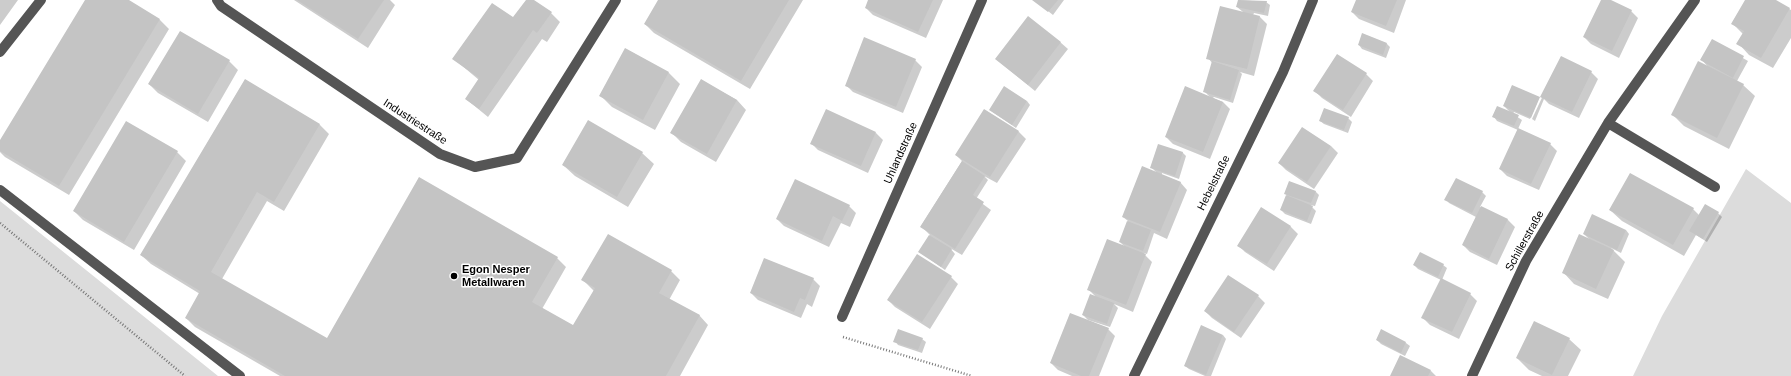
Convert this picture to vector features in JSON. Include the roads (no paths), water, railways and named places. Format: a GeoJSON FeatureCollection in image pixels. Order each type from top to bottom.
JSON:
{"type":"FeatureCollection","features":[{"type":"Feature","properties":{"kind":"street"},"geometry":{"type":"LineString","coordinates":[[0,52],[41,0]]}},
{"type":"Feature","properties":{"kind":"street","name":"Industriestraße"},"geometry":{"type":"LineString","coordinates":[[217,0],[221,6],[440,154],[475,167],[517,158],[616,0]]}},
{"type":"Feature","properties":{"kind":"street","name":"Uhlandstraße"},"geometry":{"type":"LineString","coordinates":[[842,317],[982,0]]}},
{"type":"Feature","properties":{"kind":"street","name":"Hebelstraße"},"geometry":{"type":"LineString","coordinates":[[1134,376],[1283,72],[1313,0]]}},
{"type":"Feature","properties":{"kind":"street","name":"Schillerstraße"},"geometry":{"type":"LineString","coordinates":[[1472,376],[1526,261],[1608,123],[1695,0]]}},
{"type":"Feature","properties":{"kind":"street"},"geometry":{"type":"LineString","coordinates":[[1608,123],[1715,187]]}},
{"type":"Feature","properties":{"kind":"street"},"geometry":{"type":"LineString","coordinates":[[0,190],[240,376]]}},
{"type":"Feature","properties":{"kind":"place","name":"Egon Nesper Metallwaren"},"geometry":{"type":"Point","coordinates":[454,276]}}]}
